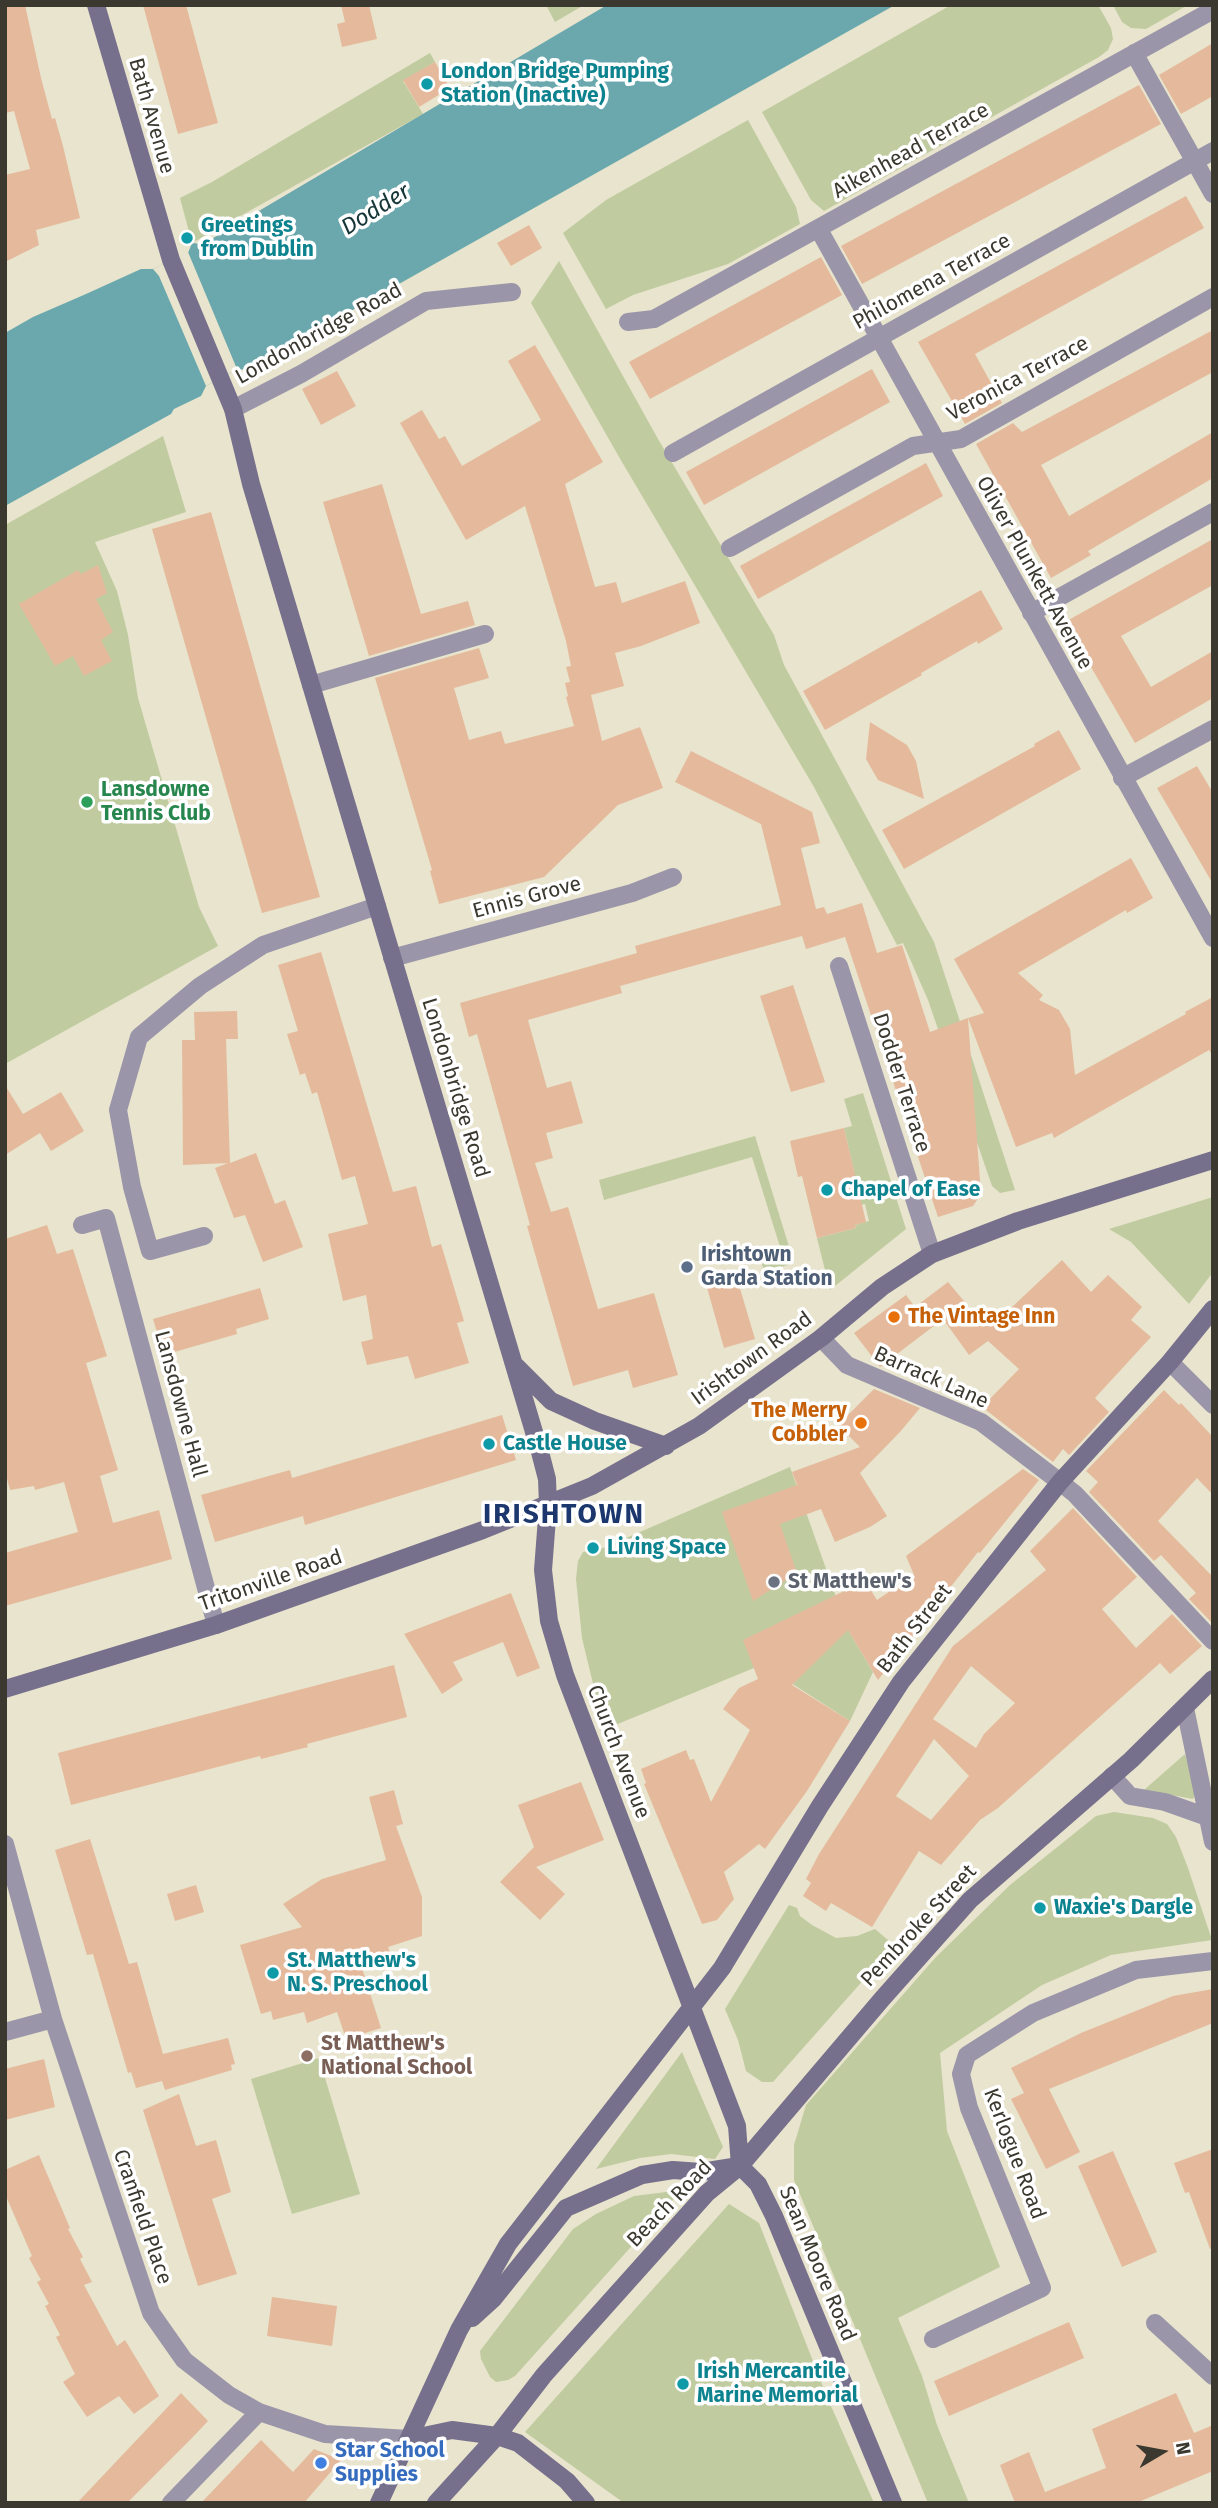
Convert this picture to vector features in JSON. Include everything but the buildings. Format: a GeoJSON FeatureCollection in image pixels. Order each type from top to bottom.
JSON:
{"type":"FeatureCollection","features":[{"type":"Feature","properties":{"kind":"main road","name":"Bath Avenue"},"geometry":{"type":"LineString","coordinates":[[96,5],[171,260]]}},
{"type":"Feature","properties":{"kind":"main road","name":"Londonbridge Road"},"geometry":{"type":"LineString","coordinates":[[171,260],[233,408],[251,484],[547,1479],[548,1505]]}},
{"type":"Feature","properties":{"kind":"main road","name":"Irishtown Road"},"geometry":{"type":"LineString","coordinates":[[548,1505],[592,1486],[699,1426],[821,1338],[882,1287],[932,1254],[1018,1221],[1213,1160]]}},
{"type":"Feature","properties":{"kind":"main road","name":"Bath Street"},"geometry":{"type":"LineString","coordinates":[[691,2006],[722,1968],[820,1806],[901,1682],[1060,1482],[1170,1362],[1213,1309]]}},
{"type":"Feature","properties":{"kind":"main road"},"geometry":{"type":"LineString","coordinates":[[513,1364],[551,1401],[595,1421],[666,1446]]}},
{"type":"Feature","properties":{"kind":"main road","name":"Tritonville Road"},"geometry":{"type":"LineString","coordinates":[[5,1689],[216,1625],[548,1505]]}},
{"type":"Feature","properties":{"kind":"main road","name":"Church Avenue"},"geometry":{"type":"LineString","coordinates":[[548,1505],[543,1570],[549,1620],[590,1745],[691,2006]]}},
{"type":"Feature","properties":{"kind":"main road","name":"Pembroke Street"},"geometry":{"type":"LineString","coordinates":[[740,2166],[855,2029],[970,1900],[1112,1776],[1213,1679]]}},
{"type":"Feature","properties":{"kind":"main road"},"geometry":{"type":"LineString","coordinates":[[691,2006],[737,2126],[740,2166]]}},
{"type":"Feature","properties":{"kind":"main road","name":"Beach Road"},"geometry":{"type":"LineString","coordinates":[[379,2503],[459,2330],[508,2244],[691,2006]]}},
{"type":"Feature","properties":{"kind":"main road","name":"Beach Road"},"geometry":{"type":"LineString","coordinates":[[459,2330],[493,2299],[566,2208],[642,2175],[673,2170],[701,2172],[740,2166]]}},
{"type":"Feature","properties":{"kind":"main road","name":"Beach Road"},"geometry":{"type":"LineString","coordinates":[[436,2503],[497,2436],[544,2375],[707,2193],[740,2166]]}},
{"type":"Feature","properties":{"kind":"main road","name":"Sean Moore Road"},"geometry":{"type":"LineString","coordinates":[[740,2166],[758,2184],[774,2217],[893,2503]]}},
{"type":"Feature","properties":{"kind":"main road"},"geometry":{"type":"LineString","coordinates":[[410,2439],[452,2430],[497,2436],[518,2443],[567,2481],[586,2503]]}},
{"type":"Feature","properties":{"kind":"street","name":"Aikenhead Terrace"},"geometry":{"type":"LineString","coordinates":[[628,322],[654,319],[1213,10]]}},
{"type":"Feature","properties":{"kind":"street"},"geometry":{"type":"LineString","coordinates":[[1134,53],[1213,194]]}},
{"type":"Feature","properties":{"kind":"street","name":"Philomena Terrace"},"geometry":{"type":"LineString","coordinates":[[673,453],[1213,151]]}},
{"type":"Feature","properties":{"kind":"street","name":"Oliver Plunkett Avenue"},"geometry":{"type":"LineString","coordinates":[[818,228],[1213,938]]}},
{"type":"Feature","properties":{"kind":"street","name":"Londonbridge Road"},"geometry":{"type":"LineString","coordinates":[[233,408],[301,374],[426,301],[512,292]]}},
{"type":"Feature","properties":{"kind":"street","name":"Veronica Terrace"},"geometry":{"type":"LineString","coordinates":[[730,548],[913,446],[961,439],[1213,297]]}},
{"type":"Feature","properties":{"kind":"street"},"geometry":{"type":"LineString","coordinates":[[1031,613],[1213,512]]}},
{"type":"Feature","properties":{"kind":"street"},"geometry":{"type":"LineString","coordinates":[[311,685],[485,634]]}},
{"type":"Feature","properties":{"kind":"street"},"geometry":{"type":"LineString","coordinates":[[1122,778],[1213,729]]}},
{"type":"Feature","properties":{"kind":"street","name":"Ennis Grove"},"geometry":{"type":"LineString","coordinates":[[393,958],[632,892],[673,877]]}},
{"type":"Feature","properties":{"kind":"street"},"geometry":{"type":"LineString","coordinates":[[204,1236],[150,1251],[132,1186],[118,1110],[139,1037],[200,986],[263,945],[377,906]]}},
{"type":"Feature","properties":{"kind":"street","name":"Dodder Terrace"},"geometry":{"type":"LineString","coordinates":[[839,966],[932,1254]]}},
{"type":"Feature","properties":{"kind":"street","name":"Lansdowne Hall"},"geometry":{"type":"LineString","coordinates":[[82,1225],[106,1219],[216,1625]]}},
{"type":"Feature","properties":{"kind":"street","name":"Barrack Lane"},"geometry":{"type":"LineString","coordinates":[[821,1338],[846,1365],[981,1422],[1060,1482],[1075,1494],[1213,1641]]}},
{"type":"Feature","properties":{"kind":"street"},"geometry":{"type":"LineString","coordinates":[[1170,1362],[1213,1405]]}},
{"type":"Feature","properties":{"kind":"street"},"geometry":{"type":"LineString","coordinates":[[1185,1708],[1213,1842]]}},
{"type":"Feature","properties":{"kind":"street"},"geometry":{"type":"LineString","coordinates":[[1112,1776],[1130,1796],[1184,1807],[1210,1819]]}},
{"type":"Feature","properties":{"kind":"street","name":"Cranfield Place"},"geometry":{"type":"LineString","coordinates":[[5,1844],[53,2019],[151,2314],[184,2360],[229,2395],[259,2412],[325,2434],[410,2439]]}},
{"type":"Feature","properties":{"kind":"street","name":"Kerlogue Road"},"geometry":{"type":"LineString","coordinates":[[933,2339],[1042,2288],[968,2108],[961,2074],[967,2055],[1033,2013],[1136,1970],[1213,1961]]}},
{"type":"Feature","properties":{"kind":"street"},"geometry":{"type":"LineString","coordinates":[[5,2032],[53,2019]]}},
{"type":"Feature","properties":{"kind":"street"},"geometry":{"type":"LineString","coordinates":[[1155,2323],[1213,2376]]}},
{"type":"Feature","properties":{"kind":"street"},"geometry":{"type":"LineString","coordinates":[[170,2503],[259,2412]]}},
{"type":"Feature","properties":{"kind":"green space"},"geometry":{"type":"Polygon","coordinates":[[[546,5],[584,5],[555,22],[546,5]]]}},
{"type":"Feature","properties":{"kind":"green space"},"geometry":{"type":"Polygon","coordinates":[[[951,5],[1098,5],[1111,28],[1113,39],[1108,50],[1099,57],[824,211],[811,200],[762,112],[951,5]]]}},
{"type":"Feature","properties":{"kind":"green space"},"geometry":{"type":"Polygon","coordinates":[[[1113,5],[1188,5],[1146,29],[1131,28],[1122,22],[1113,5]]]}},
{"type":"Feature","properties":{"kind":"green space"},"geometry":{"type":"Polygon","coordinates":[[[430,53],[435,62],[403,81],[423,114],[192,243],[180,198],[212,182],[430,53]]]}},
{"type":"Feature","properties":{"kind":"green space"},"geometry":{"type":"Polygon","coordinates":[[[748,120],[796,207],[800,224],[728,264],[633,295],[606,309],[563,233],[606,200],[748,120]]]}},
{"type":"Feature","properties":{"kind":"green space"},"geometry":{"type":"Polygon","coordinates":[[[559,261],[658,439],[774,635],[784,665],[934,942],[1015,1190],[1000,1193],[992,1186],[928,1000],[903,943],[897,945],[814,787],[531,303],[559,261]]]}},
{"type":"Feature","properties":{"kind":"green space","name":"Lansdowne Tennis Club"},"geometry":{"type":"Polygon","coordinates":[[[163,436],[186,512],[95,542],[117,591],[128,635],[138,698],[199,907],[218,946],[5,1064],[5,525],[163,436]]]}},
{"type":"Feature","properties":{"kind":"green space"},"geometry":{"type":"Polygon","coordinates":[[[863,1093],[906,1229],[830,1290],[817,1238],[856,1228],[855,1225],[869,1221],[865,1204],[851,1207],[854,1171],[844,1128],[852,1126],[844,1099],[863,1093]]]}},
{"type":"Feature","properties":{"kind":"green space"},"geometry":{"type":"Polygon","coordinates":[[[755,1136],[794,1263],[764,1272],[760,1256],[781,1250],[752,1157],[604,1200],[599,1180],[755,1136]]]}},
{"type":"Feature","properties":{"kind":"green space"},"geometry":{"type":"Polygon","coordinates":[[[1213,1197],[1213,1272],[1189,1304],[1131,1242],[1109,1229],[1213,1197]]]}},
{"type":"Feature","properties":{"kind":"green space"},"geometry":{"type":"Polygon","coordinates":[[[790,1467],[847,1628],[873,1672],[850,1721],[774,1672],[754,1668],[608,1728],[596,1696],[582,1638],[576,1579],[578,1561],[583,1552],[603,1548],[790,1467]]]}},
{"type":"Feature","properties":{"kind":"green space"},"geometry":{"type":"Polygon","coordinates":[[[1185,1754],[1196,1792],[1193,1799],[1144,1790],[1185,1754]]]}},
{"type":"Feature","properties":{"kind":"green space"},"geometry":{"type":"Polygon","coordinates":[[[1114,1812],[1153,1818],[1167,1824],[1176,1837],[1212,1940],[1111,1955],[1042,1985],[940,2053],[947,2131],[1000,2267],[898,2318],[969,2503],[928,2503],[794,2180],[794,2145],[806,2105],[936,1957],[1010,1885],[1096,1816],[1114,1812]]]}},
{"type":"Feature","properties":{"kind":"green space"},"geometry":{"type":"Polygon","coordinates":[[[789,1905],[797,1908],[800,1916],[812,1925],[836,1938],[857,1936],[875,1929],[902,1952],[887,1969],[874,1968],[773,2082],[762,2082],[746,2071],[738,2040],[725,2009],[789,1905]]]}},
{"type":"Feature","properties":{"kind":"green space"},"geometry":{"type":"Polygon","coordinates":[[[682,2052],[723,2147],[715,2159],[671,2154],[640,2158],[596,2169],[682,2052]]]}},
{"type":"Feature","properties":{"kind":"green space"},"geometry":{"type":"Polygon","coordinates":[[[319,2058],[360,2194],[292,2214],[251,2079],[319,2058]]]}},
{"type":"Feature","properties":{"kind":"green space"},"geometry":{"type":"Polygon","coordinates":[[[682,2190],[515,2376],[496,2382],[490,2377],[480,2351],[573,2229],[596,2214],[634,2196],[682,2190]]]}},
{"type":"Feature","properties":{"kind":"green space"},"geometry":{"type":"Polygon","coordinates":[[[729,2204],[759,2223],[827,2397],[874,2503],[624,2503],[525,2432],[729,2204]]]}},
{"type":"Feature","properties":{"kind":"water","name":"Dodder"},"geometry":{"type":"Polygon","coordinates":[[[607,5],[895,5],[246,370],[237,369],[206,386],[201,396],[174,409],[171,414],[5,506],[5,333],[33,317],[141,269],[153,269],[188,253],[192,243],[203,244],[607,5]]]}},
{"type":"Feature","properties":{"kind":"pier"},"geometry":{"type":"Polygon","coordinates":[[[188,252],[237,369],[206,386],[159,276],[153,269],[188,252]]]}},
{"type":"Feature","properties":{"kind":"place","name":"London Bridge Pumping Station (Inactive)"},"geometry":{"type":"Point","coordinates":[427,84]}},
{"type":"Feature","properties":{"kind":"place","name":"Greetings from Dublin"},"geometry":{"type":"Point","coordinates":[187,238]}},
{"type":"Feature","properties":{"kind":"place","name":"Lansdowne Tennis Club"},"geometry":{"type":"Point","coordinates":[87,802]}},
{"type":"Feature","properties":{"kind":"place","name":"Chapel of Ease"},"geometry":{"type":"Point","coordinates":[827,1190]}},
{"type":"Feature","properties":{"kind":"place","name":"Irishtown Garda Station"},"geometry":{"type":"Point","coordinates":[687,1267]}},
{"type":"Feature","properties":{"kind":"place","name":"The Vintage Inn"},"geometry":{"type":"Point","coordinates":[894,1317]}},
{"type":"Feature","properties":{"kind":"place","name":"The Merry Cobbler"},"geometry":{"type":"Point","coordinates":[861,1423]}},
{"type":"Feature","properties":{"kind":"place","name":"Castle House"},"geometry":{"type":"Point","coordinates":[489,1444]}},
{"type":"Feature","properties":{"kind":"place","name":"Living Space"},"geometry":{"type":"Point","coordinates":[593,1548]}},
{"type":"Feature","properties":{"kind":"place","name":"St Matthew's"},"geometry":{"type":"Point","coordinates":[774,1582]}},
{"type":"Feature","properties":{"kind":"place","name":"Waxie's Dargle"},"geometry":{"type":"Point","coordinates":[1040,1908]}},
{"type":"Feature","properties":{"kind":"place","name":"St. Matthew's N. S. Preschool"},"geometry":{"type":"Point","coordinates":[273,1973]}},
{"type":"Feature","properties":{"kind":"place","name":"St Matthew's National School"},"geometry":{"type":"Point","coordinates":[307,2056]}},
{"type":"Feature","properties":{"kind":"place","name":"Irish Mercantile Marine Memorial"},"geometry":{"type":"Point","coordinates":[683,2384]}},
{"type":"Feature","properties":{"kind":"place","name":"Star School Supplies"},"geometry":{"type":"Point","coordinates":[321,2463]}},
{"type":"Feature","properties":{"kind":"district","name":"IRISHTOWN"},"geometry":{"type":"Point","coordinates":[564,1515]}}]}
